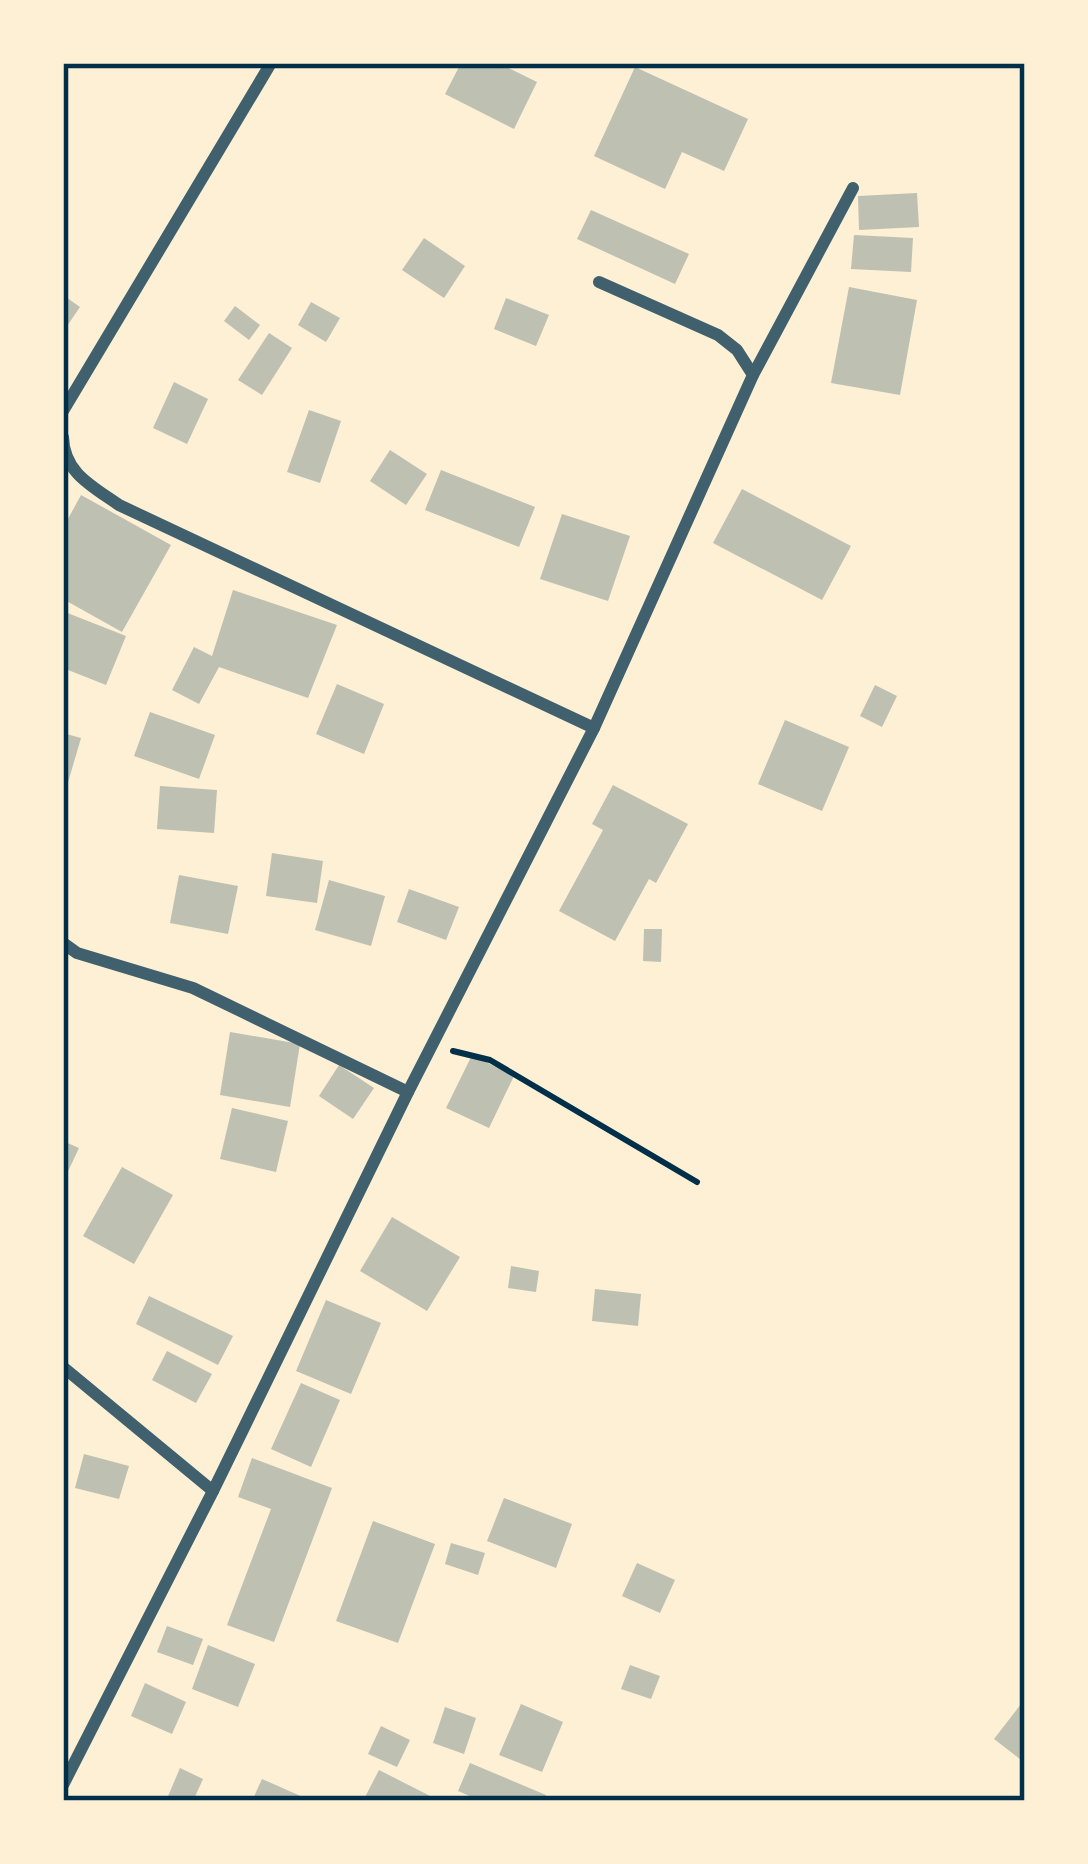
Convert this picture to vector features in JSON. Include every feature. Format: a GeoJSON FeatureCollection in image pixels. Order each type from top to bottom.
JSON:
{"type":"FeatureCollection","features":[{"type":"Feature","properties":{"kind":"street"},"geometry":{"type":"LineString","coordinates":[[63,411],[272,63]]}},
{"type":"Feature","properties":{"kind":"street"},"geometry":{"type":"LineString","coordinates":[[63,1785],[594,728],[753,375],[853,188]]}},
{"type":"Feature","properties":{"kind":"street"},"geometry":{"type":"LineString","coordinates":[[599,282],[718,335],[737,350],[753,375]]}},
{"type":"Feature","properties":{"kind":"street"},"geometry":{"type":"LineString","coordinates":[[63,437],[75,474],[118,505],[594,728]]}},
{"type":"Feature","properties":{"kind":"street"},"geometry":{"type":"LineString","coordinates":[[63,943],[77,953],[193,988],[408,1092]]}},
{"type":"Feature","properties":{"kind":"street"},"geometry":{"type":"LineString","coordinates":[[63,1367],[213,1491]]}},
{"type":"Feature","properties":{"kind":"path"},"geometry":{"type":"LineString","coordinates":[[431,1046],[490,1060],[697,1182]]}},
{"type":"Feature","properties":{"kind":"building"},"geometry":{"type":"Polygon","coordinates":[[[461,63],[498,63],[537,82],[514,129],[445,94],[461,63]]]}},
{"type":"Feature","properties":{"kind":"building"},"geometry":{"type":"Polygon","coordinates":[[[635,67],[748,119],[724,171],[682,152],[665,189],[594,156],[635,67]]]}},
{"type":"Feature","properties":{"kind":"building"},"geometry":{"type":"Polygon","coordinates":[[[917,193],[919,227],[859,230],[858,196],[917,193]]]}},
{"type":"Feature","properties":{"kind":"building"},"geometry":{"type":"Polygon","coordinates":[[[591,210],[689,254],[675,284],[577,239],[591,210]]]}},
{"type":"Feature","properties":{"kind":"building"},"geometry":{"type":"Polygon","coordinates":[[[854,235],[913,238],[911,272],[851,269],[854,235]]]}},
{"type":"Feature","properties":{"kind":"building"},"geometry":{"type":"Polygon","coordinates":[[[424,238],[465,266],[444,298],[402,270],[424,238]]]}},
{"type":"Feature","properties":{"kind":"building"},"geometry":{"type":"Polygon","coordinates":[[[849,287],[917,300],[900,395],[831,383],[849,287]]]}},
{"type":"Feature","properties":{"kind":"building"},"geometry":{"type":"Polygon","coordinates":[[[63,295],[80,307],[63,332],[63,295]]]}},
{"type":"Feature","properties":{"kind":"building"},"geometry":{"type":"Polygon","coordinates":[[[506,298],[549,315],[536,346],[494,329],[506,298]]]}},
{"type":"Feature","properties":{"kind":"building"},"geometry":{"type":"Polygon","coordinates":[[[311,302],[340,318],[326,342],[298,325],[311,302]]]}},
{"type":"Feature","properties":{"kind":"building"},"geometry":{"type":"Polygon","coordinates":[[[235,306],[260,325],[249,340],[224,321],[235,306]]]}},
{"type":"Feature","properties":{"kind":"building"},"geometry":{"type":"Polygon","coordinates":[[[269,333],[292,348],[262,395],[238,380],[269,333]]]}},
{"type":"Feature","properties":{"kind":"building"},"geometry":{"type":"Polygon","coordinates":[[[174,382],[208,399],[187,444],[153,428],[174,382]]]}},
{"type":"Feature","properties":{"kind":"building"},"geometry":{"type":"Polygon","coordinates":[[[309,410],[341,421],[320,483],[287,472],[309,410]]]}},
{"type":"Feature","properties":{"kind":"building"},"geometry":{"type":"Polygon","coordinates":[[[390,450],[427,474],[406,505],[370,481],[390,450]]]}},
{"type":"Feature","properties":{"kind":"building"},"geometry":{"type":"Polygon","coordinates":[[[441,470],[535,507],[519,547],[425,510],[441,470]]]}},
{"type":"Feature","properties":{"kind":"building"},"geometry":{"type":"Polygon","coordinates":[[[742,489],[851,546],[822,600],[713,543],[742,489]]]}},
{"type":"Feature","properties":{"kind":"building"},"geometry":{"type":"Polygon","coordinates":[[[81,495],[171,545],[122,632],[63,599],[63,528],[81,495]]]}},
{"type":"Feature","properties":{"kind":"building"},"geometry":{"type":"Polygon","coordinates":[[[562,514],[630,536],[608,601],[540,579],[562,514]]]}},
{"type":"Feature","properties":{"kind":"building"},"geometry":{"type":"Polygon","coordinates":[[[233,590],[337,625],[308,698],[219,667],[199,704],[172,690],[194,647],[212,656],[233,590]]]}},
{"type":"Feature","properties":{"kind":"building"},"geometry":{"type":"Polygon","coordinates":[[[65,612],[126,636],[106,685],[63,668],[65,612]]]}},
{"type":"Feature","properties":{"kind":"building"},"geometry":{"type":"Polygon","coordinates":[[[337,684],[384,704],[364,754],[316,734],[337,684]]]}},
{"type":"Feature","properties":{"kind":"building"},"geometry":{"type":"Polygon","coordinates":[[[875,685],[897,696],[882,727],[860,716],[875,685]]]}},
{"type":"Feature","properties":{"kind":"building"},"geometry":{"type":"Polygon","coordinates":[[[150,712],[215,735],[199,779],[134,756],[150,712]]]}},
{"type":"Feature","properties":{"kind":"building"},"geometry":{"type":"Polygon","coordinates":[[[785,720],[849,747],[822,811],[758,784],[785,720]]]}},
{"type":"Feature","properties":{"kind":"building"},"geometry":{"type":"Polygon","coordinates":[[[63,733],[81,738],[64,796],[63,796],[63,733]]]}},
{"type":"Feature","properties":{"kind":"building"},"geometry":{"type":"Polygon","coordinates":[[[613,785],[688,824],[656,883],[649,879],[615,941],[559,911],[603,830],[592,824],[613,785]]]}},
{"type":"Feature","properties":{"kind":"building"},"geometry":{"type":"Polygon","coordinates":[[[160,786],[217,790],[214,833],[157,829],[160,786]]]}},
{"type":"Feature","properties":{"kind":"building"},"geometry":{"type":"Polygon","coordinates":[[[272,853],[323,861],[317,903],[266,896],[272,853]]]}},
{"type":"Feature","properties":{"kind":"building"},"geometry":{"type":"Polygon","coordinates":[[[179,875],[238,886],[228,934],[170,923],[179,875]]]}},
{"type":"Feature","properties":{"kind":"building"},"geometry":{"type":"Polygon","coordinates":[[[329,880],[385,896],[371,946],[315,930],[329,880]]]}},
{"type":"Feature","properties":{"kind":"building"},"geometry":{"type":"Polygon","coordinates":[[[409,889],[459,907],[446,940],[397,922],[409,889]]]}},
{"type":"Feature","properties":{"kind":"building"},"geometry":{"type":"Polygon","coordinates":[[[644,929],[662,929],[661,962],[643,961],[644,929]]]}},
{"type":"Feature","properties":{"kind":"building"},"geometry":{"type":"Polygon","coordinates":[[[230,1032],[300,1044],[290,1107],[220,1095],[230,1032]]]}},
{"type":"Feature","properties":{"kind":"building"},"geometry":{"type":"Polygon","coordinates":[[[472,1055],[514,1076],[489,1128],[446,1108],[472,1055]]]}},
{"type":"Feature","properties":{"kind":"building"},"geometry":{"type":"Polygon","coordinates":[[[339,1065],[374,1088],[353,1119],[319,1096],[339,1065]]]}},
{"type":"Feature","properties":{"kind":"building"},"geometry":{"type":"Polygon","coordinates":[[[232,1108],[288,1121],[276,1172],[220,1159],[232,1108]]]}},
{"type":"Feature","properties":{"kind":"building"},"geometry":{"type":"Polygon","coordinates":[[[63,1141],[79,1148],[63,1182],[63,1141]]]}},
{"type":"Feature","properties":{"kind":"building"},"geometry":{"type":"Polygon","coordinates":[[[122,1167],[173,1195],[134,1264],[83,1236],[122,1167]]]}},
{"type":"Feature","properties":{"kind":"building"},"geometry":{"type":"Polygon","coordinates":[[[392,1217],[460,1257],[427,1311],[360,1271],[392,1217]]]}},
{"type":"Feature","properties":{"kind":"building"},"geometry":{"type":"Polygon","coordinates":[[[511,1266],[539,1271],[536,1292],[508,1288],[511,1266]]]}},
{"type":"Feature","properties":{"kind":"building"},"geometry":{"type":"Polygon","coordinates":[[[595,1289],[641,1294],[638,1326],[592,1321],[595,1289]]]}},
{"type":"Feature","properties":{"kind":"building"},"geometry":{"type":"Polygon","coordinates":[[[149,1296],[233,1336],[218,1365],[136,1324],[149,1296]]]}},
{"type":"Feature","properties":{"kind":"building"},"geometry":{"type":"Polygon","coordinates":[[[326,1300],[381,1323],[351,1394],[296,1371],[326,1300]]]}},
{"type":"Feature","properties":{"kind":"building"},"geometry":{"type":"Polygon","coordinates":[[[167,1351],[212,1374],[196,1403],[152,1380],[167,1351]]]}},
{"type":"Feature","properties":{"kind":"building"},"geometry":{"type":"Polygon","coordinates":[[[301,1383],[340,1400],[311,1467],[271,1449],[301,1383]]]}},
{"type":"Feature","properties":{"kind":"building"},"geometry":{"type":"Polygon","coordinates":[[[84,1454],[129,1466],[119,1499],[75,1488],[84,1454]]]}},
{"type":"Feature","properties":{"kind":"building"},"geometry":{"type":"Polygon","coordinates":[[[252,1458],[332,1488],[274,1642],[227,1625],[271,1509],[238,1497],[252,1458]]]}},
{"type":"Feature","properties":{"kind":"building"},"geometry":{"type":"Polygon","coordinates":[[[504,1498],[572,1524],[556,1568],[487,1541],[504,1498]]]}},
{"type":"Feature","properties":{"kind":"building"},"geometry":{"type":"Polygon","coordinates":[[[373,1521],[435,1544],[398,1643],[336,1621],[373,1521]]]}},
{"type":"Feature","properties":{"kind":"building"},"geometry":{"type":"Polygon","coordinates":[[[451,1543],[485,1553],[478,1575],[445,1564],[451,1543]]]}},
{"type":"Feature","properties":{"kind":"building"},"geometry":{"type":"Polygon","coordinates":[[[637,1563],[675,1580],[660,1613],[622,1596],[637,1563]]]}},
{"type":"Feature","properties":{"kind":"building"},"geometry":{"type":"Polygon","coordinates":[[[167,1626],[203,1639],[193,1665],[157,1652],[167,1626]]]}},
{"type":"Feature","properties":{"kind":"building"},"geometry":{"type":"Polygon","coordinates":[[[208,1645],[255,1664],[238,1707],[192,1689],[208,1645]]]}},
{"type":"Feature","properties":{"kind":"building"},"geometry":{"type":"Polygon","coordinates":[[[630,1665],[660,1676],[651,1699],[621,1689],[630,1665]]]}},
{"type":"Feature","properties":{"kind":"building"},"geometry":{"type":"Polygon","coordinates":[[[145,1683],[186,1702],[172,1734],[131,1716],[145,1683]]]}},
{"type":"Feature","properties":{"kind":"building"},"geometry":{"type":"Polygon","coordinates":[[[1025,1699],[1025,1763],[994,1739],[1025,1699]]]}},
{"type":"Feature","properties":{"kind":"building"},"geometry":{"type":"Polygon","coordinates":[[[521,1704],[563,1722],[542,1772],[499,1755],[521,1704]]]}},
{"type":"Feature","properties":{"kind":"building"},"geometry":{"type":"Polygon","coordinates":[[[445,1707],[476,1718],[464,1754],[433,1743],[445,1707]]]}},
{"type":"Feature","properties":{"kind":"building"},"geometry":{"type":"Polygon","coordinates":[[[381,1726],[410,1740],[397,1767],[368,1754],[381,1726]]]}},
{"type":"Feature","properties":{"kind":"building"},"geometry":{"type":"Polygon","coordinates":[[[470,1763],[546,1795],[543,1801],[481,1801],[458,1791],[470,1763]]]}},
{"type":"Feature","properties":{"kind":"building"},"geometry":{"type":"Polygon","coordinates":[[[180,1768],[203,1779],[193,1801],[166,1801],[180,1768]]]}},
{"type":"Feature","properties":{"kind":"building"},"geometry":{"type":"Polygon","coordinates":[[[379,1770],[440,1801],[363,1801],[379,1770]]]}},
{"type":"Feature","properties":{"kind":"building"},"geometry":{"type":"Polygon","coordinates":[[[262,1779],[312,1801],[252,1801],[262,1779]]]}}]}
